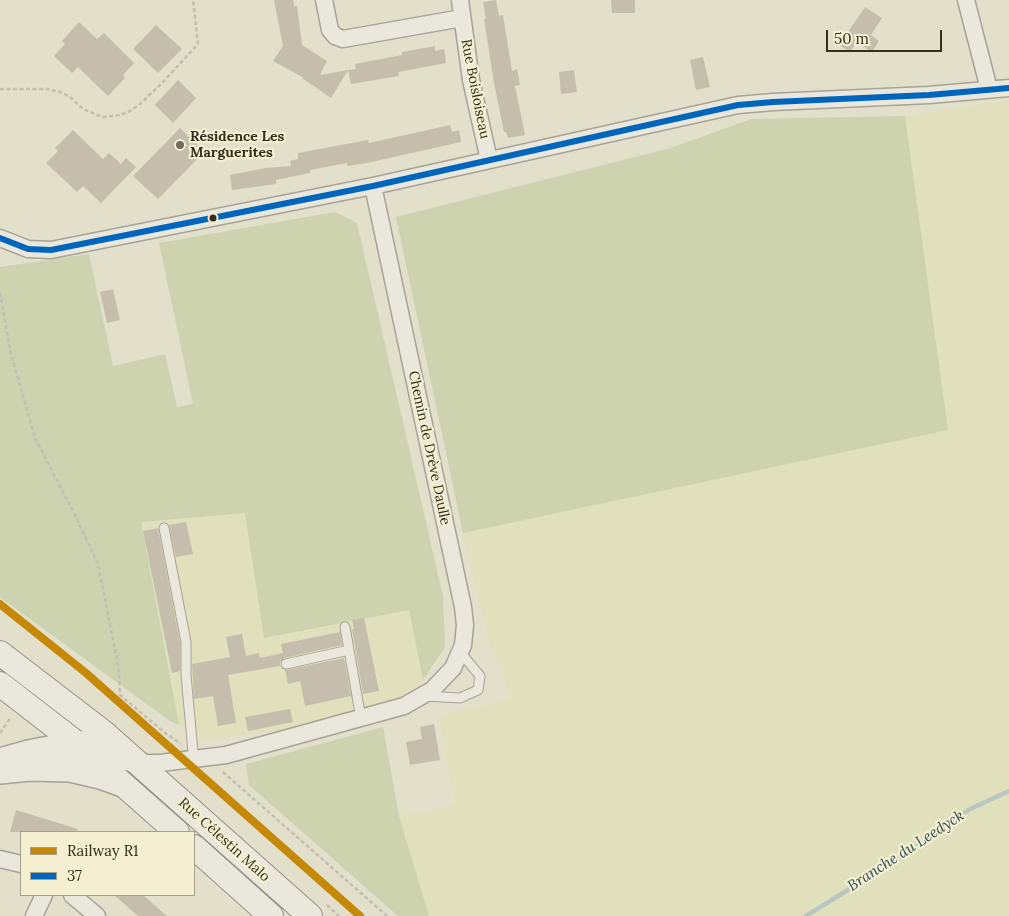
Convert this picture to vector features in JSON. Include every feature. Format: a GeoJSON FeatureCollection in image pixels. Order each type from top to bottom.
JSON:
{"type":"FeatureCollection","features":[{"type":"Feature","properties":{"kind":"main road"},"geometry":{"type":"LineString","coordinates":[[0,653],[118,746]]}},
{"type":"Feature","properties":{"kind":"main road"},"geometry":{"type":"LineString","coordinates":[[0,684],[83,750]]}},
{"type":"Feature","properties":{"kind":"main road","name":"Rue Célestin Malo"},"geometry":{"type":"LineString","coordinates":[[118,746],[310,916]]}},
{"type":"Feature","properties":{"kind":"main road","name":"Rue Célestin Malo"},"geometry":{"type":"LineString","coordinates":[[83,750],[176,831]]}},
{"type":"Feature","properties":{"kind":"main road","name":"Rue Célestin Malo"},"geometry":{"type":"LineString","coordinates":[[195,848],[271,916]]}},
{"type":"Feature","properties":{"kind":"street"},"geometry":{"type":"LineString","coordinates":[[324,0],[330,30],[335,36],[345,40],[462,18]]}},
{"type":"Feature","properties":{"kind":"street","name":"Rue Boisloiseau"},"geometry":{"type":"LineString","coordinates":[[460,0],[471,80],[489,160]]}},
{"type":"Feature","properties":{"kind":"street"},"geometry":{"type":"LineString","coordinates":[[966,0],[989,89]]}},
{"type":"Feature","properties":{"kind":"street"},"geometry":{"type":"LineString","coordinates":[[0,238],[28,249],[51,250],[373,186],[745,104],[923,96],[1009,88]]}},
{"type":"Feature","properties":{"kind":"street","name":"Chemin de Drève Daulle"},"geometry":{"type":"LineString","coordinates":[[373,186],[463,607],[465,625],[461,653],[446,676],[424,696]]}},
{"type":"Feature","properties":{"kind":"street","name":"Rue Célestin Malo"},"geometry":{"type":"LineString","coordinates":[[0,760],[28,751],[83,750],[138,763],[208,759],[362,719],[404,706],[424,696]]}},
{"type":"Feature","properties":{"kind":"street","name":"Rue Célestin Malo"},"geometry":{"type":"LineString","coordinates":[[0,773],[83,750],[92,742],[152,753],[193,752],[250,747]]}},
{"type":"Feature","properties":{"kind":"street","name":"Rue Célestin Malo"},"geometry":{"type":"LineString","coordinates":[[0,773],[48,770],[79,772],[128,789]]}},
{"type":"Feature","properties":{"kind":"street"},"geometry":{"type":"LineString","coordinates":[[0,859],[20,864]]}},
{"type":"Feature","properties":{"kind":"street"},"geometry":{"type":"LineString","coordinates":[[34,916],[44,896]]}},
{"type":"Feature","properties":{"kind":"street"},"geometry":{"type":"LineString","coordinates":[[73,896],[97,916]]}},
{"type":"Feature","properties":{"kind":"lane"},"geometry":{"type":"LineString","coordinates":[[164,528],[186,642],[186,675],[193,752]]}},
{"type":"Feature","properties":{"kind":"lane"},"geometry":{"type":"LineString","coordinates":[[345,627],[362,719]]}},
{"type":"Feature","properties":{"kind":"lane"},"geometry":{"type":"LineString","coordinates":[[286,664],[349,650]]}},
{"type":"Feature","properties":{"kind":"lane"},"geometry":{"type":"LineString","coordinates":[[424,696],[460,698],[478,690],[480,676],[461,653]]}},
{"type":"Feature","properties":{"kind":"path"},"geometry":{"type":"LineString","coordinates":[[0,89],[47,89],[70,97],[83,109],[102,117],[120,115],[140,104],[198,44],[193,0]]}},
{"type":"Feature","properties":{"kind":"path"},"geometry":{"type":"LineString","coordinates":[[0,293],[11,354],[35,438],[98,564],[119,670],[120,695],[164,732],[193,752]]}},
{"type":"Feature","properties":{"kind":"path"},"geometry":{"type":"LineString","coordinates":[[208,759],[387,916]]}},
{"type":"Feature","properties":{"kind":"green space"},"geometry":{"type":"Polygon","coordinates":[[[1009,100],[1009,916],[429,916],[399,816],[455,805],[439,716],[510,699],[499,662],[490,647],[463,533],[948,430],[905,116],[1009,100]]]}},
{"type":"Feature","properties":{"kind":"green space"},"geometry":{"type":"Polygon","coordinates":[[[905,116],[948,430],[463,533],[396,217],[671,148],[751,119],[905,116]]]}},
{"type":"Feature","properties":{"kind":"green space"},"geometry":{"type":"Polygon","coordinates":[[[335,212],[357,223],[443,596],[445,647],[423,680],[409,610],[264,638],[245,513],[141,522],[179,725],[170,721],[0,597],[0,267],[89,254],[113,366],[165,354],[177,407],[193,404],[159,243],[335,212]]]}},
{"type":"Feature","properties":{"kind":"green space"},"geometry":{"type":"Polygon","coordinates":[[[246,513],[265,637],[409,610],[423,680],[405,696],[298,728],[203,740],[179,725],[140,521],[246,513]]]}},
{"type":"Feature","properties":{"kind":"green space"},"geometry":{"type":"Polygon","coordinates":[[[383,727],[399,816],[429,916],[398,916],[249,785],[246,764],[383,727]]]}},
{"type":"Feature","properties":{"kind":"building"},"geometry":{"type":"Polygon","coordinates":[[[274,0],[293,0],[294,6],[297,6],[302,45],[327,61],[320,75],[348,70],[331,98],[302,78],[304,78],[273,61],[283,46],[274,0]]]}},
{"type":"Feature","properties":{"kind":"building"},"geometry":{"type":"Polygon","coordinates":[[[496,0],[499,16],[503,15],[512,71],[517,69],[520,85],[515,86],[525,135],[508,138],[506,132],[504,132],[494,83],[484,19],[486,19],[483,2],[496,0]]]}},
{"type":"Feature","properties":{"kind":"building"},"geometry":{"type":"Polygon","coordinates":[[[611,0],[635,0],[635,13],[612,13],[611,0]]]}},
{"type":"Feature","properties":{"kind":"building"},"geometry":{"type":"Polygon","coordinates":[[[865,7],[882,18],[871,35],[879,41],[872,52],[857,42],[850,52],[839,45],[865,7]]]}},
{"type":"Feature","properties":{"kind":"building"},"geometry":{"type":"Polygon","coordinates":[[[79,22],[97,39],[104,33],[134,63],[123,75],[125,78],[108,96],[78,67],[72,73],[54,56],[65,44],[62,41],[79,22]]]}},
{"type":"Feature","properties":{"kind":"building"},"geometry":{"type":"Polygon","coordinates":[[[156,25],[182,49],[158,73],[133,49],[156,25]]]}},
{"type":"Feature","properties":{"kind":"building"},"geometry":{"type":"Polygon","coordinates":[[[435,46],[435,51],[444,49],[446,63],[398,72],[399,76],[351,84],[348,70],[356,69],[355,64],[402,55],[402,52],[435,46]]]}},
{"type":"Feature","properties":{"kind":"building"},"geometry":{"type":"Polygon","coordinates":[[[703,57],[710,87],[696,90],[690,60],[703,57]]]}},
{"type":"Feature","properties":{"kind":"building"},"geometry":{"type":"Polygon","coordinates":[[[574,70],[577,92],[561,94],[559,72],[574,70]]]}},
{"type":"Feature","properties":{"kind":"building"},"geometry":{"type":"Polygon","coordinates":[[[178,80],[196,98],[173,123],[155,105],[178,80]]]}},
{"type":"Feature","properties":{"kind":"building"},"geometry":{"type":"Polygon","coordinates":[[[450,125],[452,132],[459,130],[461,142],[367,163],[348,166],[347,163],[310,170],[310,173],[276,180],[276,184],[232,190],[230,175],[266,168],[291,166],[290,161],[298,159],[298,153],[368,140],[369,143],[450,125]]]}},
{"type":"Feature","properties":{"kind":"building"},"geometry":{"type":"Polygon","coordinates":[[[180,128],[204,152],[158,199],[133,176],[180,128]]]}},
{"type":"Feature","properties":{"kind":"building"},"geometry":{"type":"Polygon","coordinates":[[[73,130],[103,159],[109,153],[121,164],[126,158],[136,167],[101,203],[83,186],[77,192],[46,163],[58,151],[55,148],[73,130]]]}},
{"type":"Feature","properties":{"kind":"building"},"geometry":{"type":"Polygon","coordinates":[[[113,289],[120,320],[107,323],[100,292],[113,289]]]}},
{"type":"Feature","properties":{"kind":"building"},"geometry":{"type":"Polygon","coordinates":[[[186,522],[193,554],[176,557],[169,525],[186,522]]]}},
{"type":"Feature","properties":{"kind":"building"},"geometry":{"type":"Polygon","coordinates":[[[158,528],[180,643],[180,671],[172,673],[143,531],[158,528]]]}},
{"type":"Feature","properties":{"kind":"building"},"geometry":{"type":"Polygon","coordinates":[[[364,618],[379,691],[363,694],[352,620],[364,618]]]}},
{"type":"Feature","properties":{"kind":"building"},"geometry":{"type":"Polygon","coordinates":[[[340,632],[342,645],[285,658],[280,662],[280,666],[228,675],[236,723],[218,726],[213,696],[194,699],[192,664],[230,657],[226,637],[242,634],[246,656],[259,653],[260,658],[283,653],[281,644],[340,632]]]}},
{"type":"Feature","properties":{"kind":"building"},"geometry":{"type":"Polygon","coordinates":[[[344,658],[351,696],[305,706],[300,681],[288,684],[285,670],[344,658]]]}},
{"type":"Feature","properties":{"kind":"building"},"geometry":{"type":"Polygon","coordinates":[[[290,709],[293,722],[248,731],[245,717],[290,709]]]}},
{"type":"Feature","properties":{"kind":"building"},"geometry":{"type":"Polygon","coordinates":[[[434,724],[440,760],[410,765],[406,742],[422,739],[420,727],[434,724]]]}},
{"type":"Feature","properties":{"kind":"building"},"geometry":{"type":"Polygon","coordinates":[[[16,810],[78,829],[77,831],[10,832],[16,810]]]}},
{"type":"Feature","properties":{"kind":"building"},"geometry":{"type":"Polygon","coordinates":[[[115,896],[144,896],[167,916],[138,916],[115,896]]]}},
{"type":"Feature","properties":{"kind":"waterway","name":"Branche du Leedyck"},"geometry":{"type":"LineString","coordinates":[[806,916],[898,859],[970,809],[1009,791]]}},
{"type":"Feature","properties":{"kind":"rail line","name":"R1"},"geometry":{"type":"LineString","coordinates":[[0,604],[86,673],[360,916]]}},
{"type":"Feature","properties":{"kind":"transit line","name":"37"},"geometry":{"type":"LineString","coordinates":[[0,238],[28,249],[51,250],[373,186],[738,105],[929,95],[1009,88]]}},
{"type":"Feature","properties":{"kind":"place","name":"Résidence Les Marguerites"},"geometry":{"type":"Point","coordinates":[180,145]}}]}
